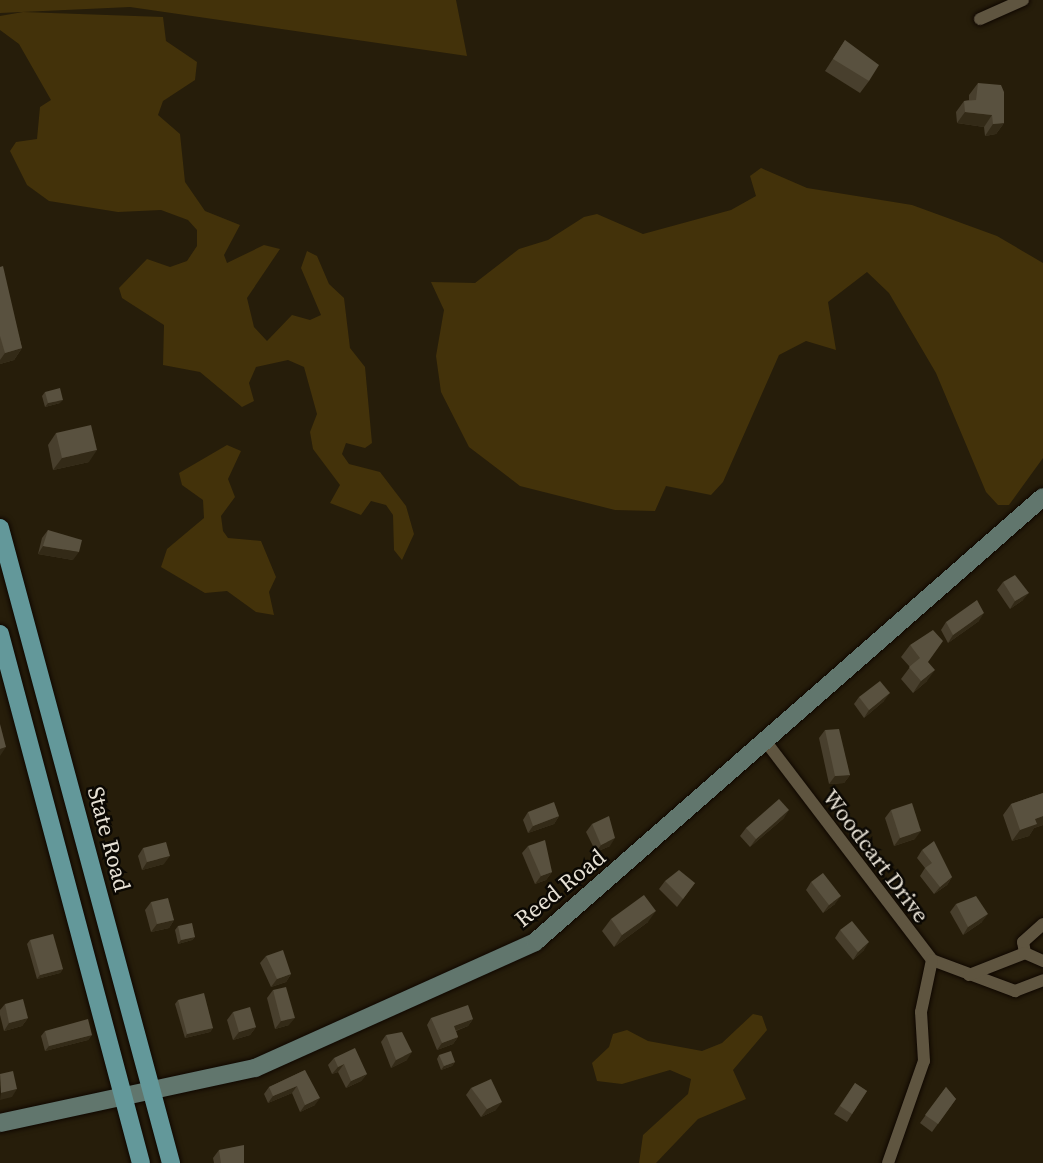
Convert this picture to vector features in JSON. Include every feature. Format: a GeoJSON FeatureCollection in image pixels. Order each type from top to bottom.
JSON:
{"type":"FeatureCollection","features":[{"type":"Feature","properties":{"kind":"main road","name":"State Road"},"geometry":{"type":"LineString","coordinates":[[0,528],[171,1163]]}},
{"type":"Feature","properties":{"kind":"main road"},"geometry":{"type":"LineString","coordinates":[[0,634],[141,1163]]}},
{"type":"Feature","properties":{"kind":"street"},"geometry":{"type":"LineString","coordinates":[[980,19],[1023,0]]}},
{"type":"Feature","properties":{"kind":"street","name":"Reed Road"},"geometry":{"type":"LineString","coordinates":[[0,1123],[125,1097],[152,1095],[279,1059],[535,942],[1043,497]]}},
{"type":"Feature","properties":{"kind":"street","name":"Woodcart Drive"},"geometry":{"type":"LineString","coordinates":[[766,742],[932,960]]}},
{"type":"Feature","properties":{"kind":"street"},"geometry":{"type":"LineString","coordinates":[[1024,953],[1023,942],[1043,923]]}},
{"type":"Feature","properties":{"kind":"street"},"geometry":{"type":"LineString","coordinates":[[969,975],[1024,953],[1043,961]]}},
{"type":"Feature","properties":{"kind":"street"},"geometry":{"type":"LineString","coordinates":[[888,1163],[924,1061],[921,1012],[932,960],[1015,991],[1043,980]]}},
{"type":"Feature","properties":{"kind":"shaded area"},"geometry":{"type":"Polygon","coordinates":[[[0,0],[456,0],[467,56],[130,7],[0,13],[0,0]]]}},
{"type":"Feature","properties":{"kind":"shaded area"},"geometry":{"type":"Polygon","coordinates":[[[23,12],[163,17],[166,41],[197,62],[195,80],[163,101],[158,115],[180,134],[185,182],[205,211],[240,225],[224,255],[227,263],[264,245],[280,249],[247,298],[254,327],[267,341],[292,315],[310,320],[321,315],[301,268],[307,251],[317,256],[329,284],[344,298],[350,348],[365,367],[372,443],[365,448],[346,443],[342,454],[349,464],[380,472],[406,506],[414,534],[402,560],[394,550],[393,515],[386,505],[371,501],[361,515],[330,503],[340,485],[313,449],[310,432],[317,414],[304,367],[288,360],[256,367],[249,383],[254,401],[242,407],[200,372],[163,365],[164,325],[122,298],[119,288],[147,259],[170,267],[187,261],[197,246],[197,230],[188,220],[161,210],[118,212],[49,201],[27,185],[10,151],[16,142],[37,139],[40,107],[51,100],[19,44],[0,30],[0,16],[23,12]]]}},
{"type":"Feature","properties":{"kind":"shaded area"},"geometry":{"type":"Polygon","coordinates":[[[761,168],[807,188],[912,205],[997,236],[1043,263],[1043,458],[1009,505],[998,505],[986,492],[936,373],[889,293],[867,272],[828,302],[836,350],[806,341],[779,355],[723,482],[711,495],[666,486],[655,511],[615,510],[520,486],[469,447],[441,392],[436,356],[444,310],[431,282],[475,283],[519,249],[548,240],[584,217],[597,214],[643,234],[731,210],[756,196],[750,176],[761,168]]]}},
{"type":"Feature","properties":{"kind":"shaded area"},"geometry":{"type":"Polygon","coordinates":[[[227,445],[241,451],[228,479],[235,497],[221,516],[223,531],[228,538],[261,541],[276,577],[269,592],[274,615],[256,612],[227,591],[205,593],[161,567],[167,549],[204,518],[203,500],[182,485],[179,473],[227,445]]]}},
{"type":"Feature","properties":{"kind":"shaded area"},"geometry":{"type":"Polygon","coordinates":[[[753,1014],[762,1016],[767,1030],[733,1070],[746,1099],[698,1119],[656,1163],[639,1163],[643,1135],[688,1094],[691,1079],[670,1070],[622,1084],[597,1081],[592,1063],[609,1047],[613,1034],[627,1030],[648,1041],[702,1051],[722,1043],[753,1014]]]}},
{"type":"Feature","properties":{"kind":"building"},"geometry":{"type":"Polygon","coordinates":[[[845,40],[879,65],[869,81],[833,59],[845,40]]]}},
{"type":"Feature","properties":{"kind":"building"},"geometry":{"type":"Polygon","coordinates":[[[978,83],[1001,85],[1004,92],[1004,123],[993,124],[992,115],[965,112],[964,101],[976,100],[978,83]]]}},
{"type":"Feature","properties":{"kind":"building"},"geometry":{"type":"Polygon","coordinates":[[[3,266],[22,348],[5,353],[0,336],[0,267],[3,266]]]}},
{"type":"Feature","properties":{"kind":"building"},"geometry":{"type":"Polygon","coordinates":[[[60,388],[63,400],[48,403],[45,392],[60,388]]]}},
{"type":"Feature","properties":{"kind":"building"},"geometry":{"type":"Polygon","coordinates":[[[91,425],[97,450],[62,458],[56,433],[91,425]]]}},
{"type":"Feature","properties":{"kind":"building"},"geometry":{"type":"Polygon","coordinates":[[[48,530],[82,540],[79,552],[43,546],[48,530]]]}},
{"type":"Feature","properties":{"kind":"building"},"geometry":{"type":"Polygon","coordinates":[[[1015,575],[1029,593],[1015,601],[1003,582],[1015,575]]]}},
{"type":"Feature","properties":{"kind":"building"},"geometry":{"type":"Polygon","coordinates":[[[977,600],[984,613],[953,635],[946,622],[977,600]]]}},
{"type":"Feature","properties":{"kind":"building"},"geometry":{"type":"Polygon","coordinates":[[[933,630],[943,641],[928,662],[935,670],[921,681],[909,667],[920,658],[910,645],[933,630]]]}},
{"type":"Feature","properties":{"kind":"building"},"geometry":{"type":"Polygon","coordinates":[[[880,681],[890,693],[869,710],[859,697],[880,681]]]}},
{"type":"Feature","properties":{"kind":"building"},"geometry":{"type":"Polygon","coordinates":[[[0,724],[6,747],[0,749],[0,724]]]}},
{"type":"Feature","properties":{"kind":"building"},"geometry":{"type":"Polygon","coordinates":[[[839,729],[850,775],[835,776],[825,730],[839,729]]]}},
{"type":"Feature","properties":{"kind":"building"},"geometry":{"type":"Polygon","coordinates":[[[1043,793],[1043,816],[1035,819],[1037,824],[1020,830],[1011,804],[1043,793]]]}},
{"type":"Feature","properties":{"kind":"building"},"geometry":{"type":"Polygon","coordinates":[[[779,799],[789,810],[756,839],[746,828],[779,799]]]}},
{"type":"Feature","properties":{"kind":"building"},"geometry":{"type":"Polygon","coordinates":[[[554,802],[559,816],[533,826],[528,812],[554,802]]]}},
{"type":"Feature","properties":{"kind":"building"},"geometry":{"type":"Polygon","coordinates":[[[912,803],[921,831],[900,838],[891,810],[912,803]]]}},
{"type":"Feature","properties":{"kind":"building"},"geometry":{"type":"Polygon","coordinates":[[[609,816],[615,838],[601,845],[592,824],[609,816]]]}},
{"type":"Feature","properties":{"kind":"building"},"geometry":{"type":"Polygon","coordinates":[[[545,840],[552,872],[541,876],[528,846],[545,840]]]}},
{"type":"Feature","properties":{"kind":"building"},"geometry":{"type":"Polygon","coordinates":[[[934,841],[952,877],[940,887],[925,868],[932,863],[922,850],[934,841]]]}},
{"type":"Feature","properties":{"kind":"building"},"geometry":{"type":"Polygon","coordinates":[[[166,842],[170,856],[147,862],[143,848],[166,842]]]}},
{"type":"Feature","properties":{"kind":"building"},"geometry":{"type":"Polygon","coordinates":[[[679,870],[695,883],[683,899],[665,881],[679,870]]]}},
{"type":"Feature","properties":{"kind":"building"},"geometry":{"type":"Polygon","coordinates":[[[823,873],[841,896],[829,905],[811,882],[823,873]]]}},
{"type":"Feature","properties":{"kind":"building"},"geometry":{"type":"Polygon","coordinates":[[[644,895],[656,911],[622,935],[611,919],[644,895]]]}},
{"type":"Feature","properties":{"kind":"building"},"geometry":{"type":"Polygon","coordinates":[[[976,896],[988,914],[968,927],[956,904],[976,896]]]}},
{"type":"Feature","properties":{"kind":"building"},"geometry":{"type":"Polygon","coordinates":[[[168,898],[174,920],[157,924],[151,902],[168,898]]]}},
{"type":"Feature","properties":{"kind":"building"},"geometry":{"type":"Polygon","coordinates":[[[852,921],[869,942],[858,952],[840,930],[852,921]]]}},
{"type":"Feature","properties":{"kind":"building"},"geometry":{"type":"Polygon","coordinates":[[[192,923],[195,937],[181,940],[178,926],[192,923]]]}},
{"type":"Feature","properties":{"kind":"building"},"geometry":{"type":"Polygon","coordinates":[[[53,934],[63,969],[40,975],[30,940],[53,934]]]}},
{"type":"Feature","properties":{"kind":"building"},"geometry":{"type":"Polygon","coordinates":[[[283,950],[291,974],[277,979],[266,956],[283,950]]]}},
{"type":"Feature","properties":{"kind":"building"},"geometry":{"type":"Polygon","coordinates":[[[286,987],[295,1018],[281,1021],[273,990],[286,987]]]}},
{"type":"Feature","properties":{"kind":"building"},"geometry":{"type":"Polygon","coordinates":[[[204,993],[213,1028],[187,1034],[178,1000],[204,993]]]}},
{"type":"Feature","properties":{"kind":"building"},"geometry":{"type":"Polygon","coordinates":[[[23,999],[28,1018],[9,1023],[5,1004],[23,999]]]}},
{"type":"Feature","properties":{"kind":"building"},"geometry":{"type":"Polygon","coordinates":[[[468,1005],[473,1019],[454,1026],[458,1037],[442,1043],[431,1018],[468,1005]]]}},
{"type":"Feature","properties":{"kind":"building"},"geometry":{"type":"Polygon","coordinates":[[[250,1007],[256,1027],[239,1032],[233,1012],[250,1007]]]}},
{"type":"Feature","properties":{"kind":"building"},"geometry":{"type":"Polygon","coordinates":[[[88,1019],[92,1035],[49,1046],[45,1031],[88,1019]]]}},
{"type":"Feature","properties":{"kind":"building"},"geometry":{"type":"Polygon","coordinates":[[[402,1032],[412,1052],[396,1060],[386,1035],[402,1032]]]}},
{"type":"Feature","properties":{"kind":"building"},"geometry":{"type":"Polygon","coordinates":[[[355,1048],[367,1074],[351,1081],[344,1064],[338,1067],[334,1058],[355,1048]]]}},
{"type":"Feature","properties":{"kind":"building"},"geometry":{"type":"Polygon","coordinates":[[[451,1051],[455,1062],[444,1066],[439,1055],[451,1051]]]}},
{"type":"Feature","properties":{"kind":"building"},"geometry":{"type":"Polygon","coordinates":[[[305,1070],[320,1098],[305,1105],[297,1086],[273,1096],[269,1087],[305,1070]]]}},
{"type":"Feature","properties":{"kind":"building"},"geometry":{"type":"Polygon","coordinates":[[[13,1071],[17,1089],[1,1093],[0,1074],[13,1071]]]}},
{"type":"Feature","properties":{"kind":"building"},"geometry":{"type":"Polygon","coordinates":[[[491,1079],[502,1102],[487,1109],[471,1088],[491,1079]]]}},
{"type":"Feature","properties":{"kind":"building"},"geometry":{"type":"Polygon","coordinates":[[[855,1083],[867,1091],[852,1114],[840,1106],[855,1083]]]}},
{"type":"Feature","properties":{"kind":"building"},"geometry":{"type":"Polygon","coordinates":[[[946,1087],[956,1099],[938,1124],[925,1115],[946,1087]]]}},
{"type":"Feature","properties":{"kind":"building"},"geometry":{"type":"Polygon","coordinates":[[[244,1145],[244,1163],[221,1163],[219,1150],[244,1145]]]}}]}
